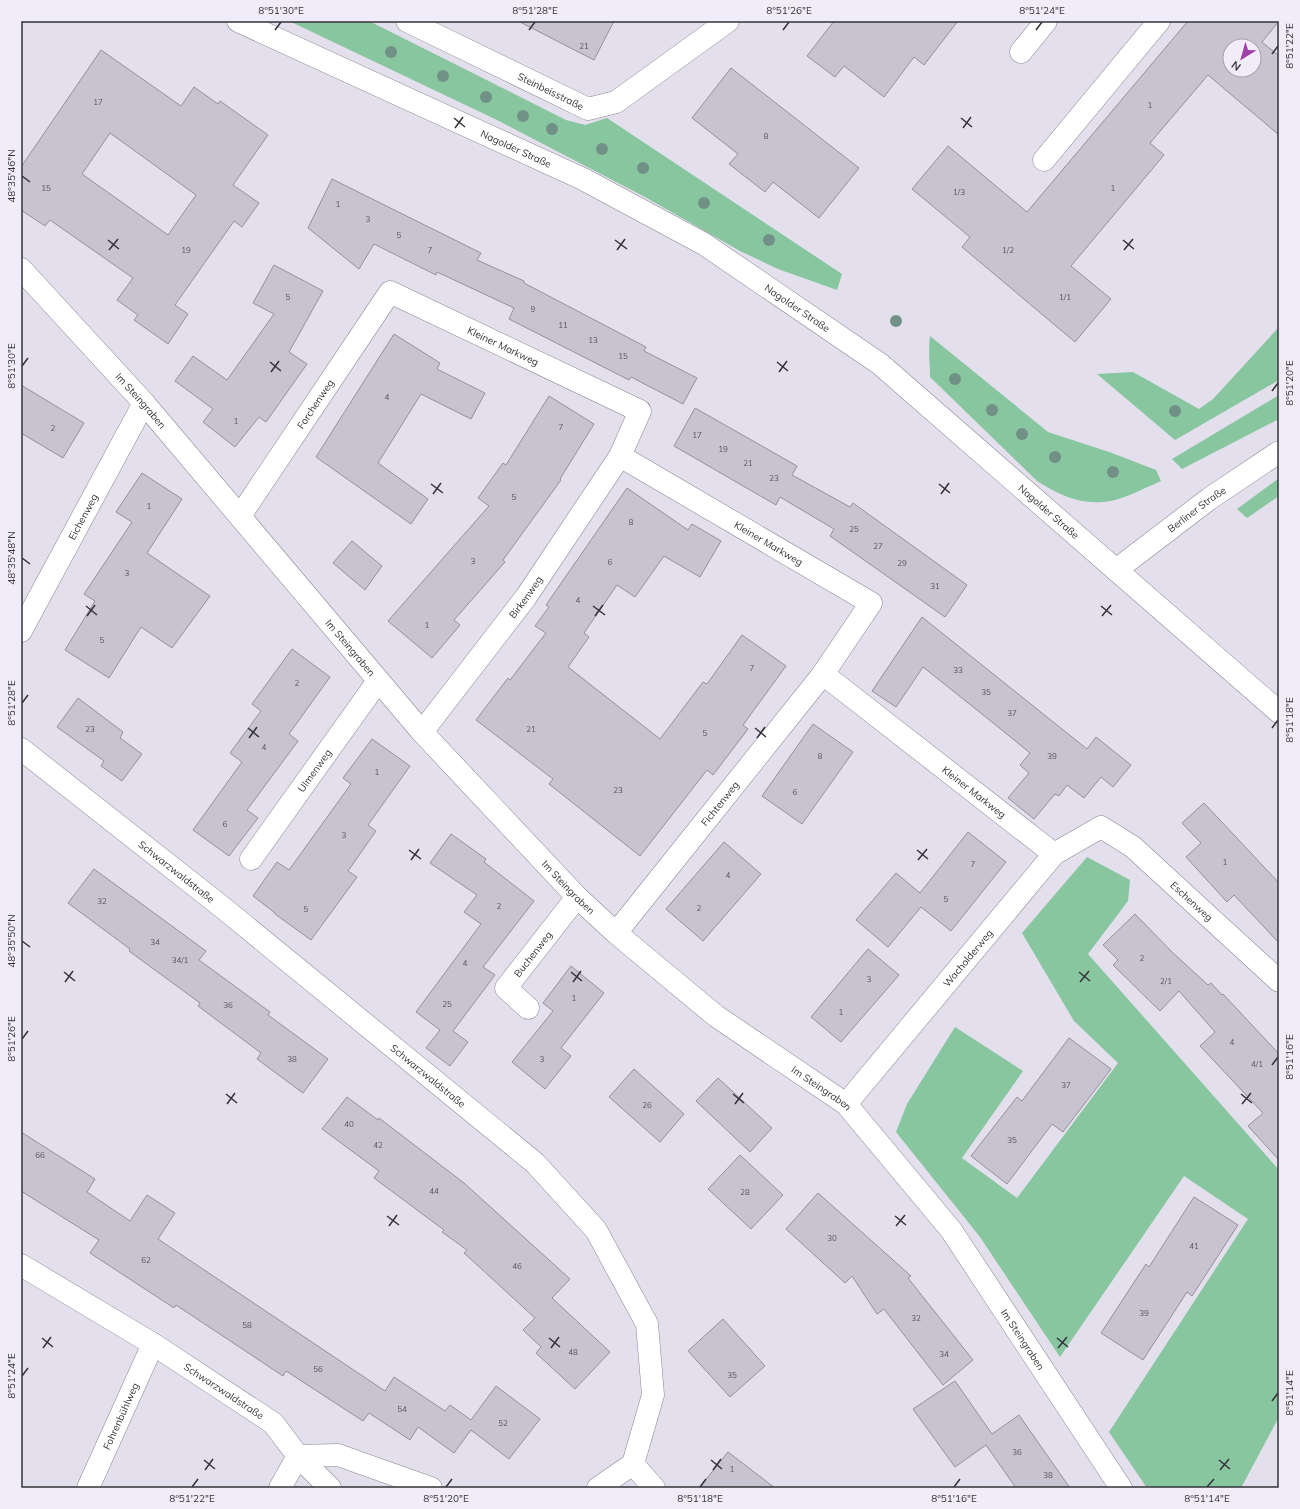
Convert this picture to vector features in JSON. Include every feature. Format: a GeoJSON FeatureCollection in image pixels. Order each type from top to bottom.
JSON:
{"type":"FeatureCollection","features":[{"type":"Feature","properties":{"kind":"street","name":"Nagolder Straße"},"geometry":{"type":"LineString","coordinates":[[238,21],[582,179],[704,244],[880,364],[1279,712]]}},
{"type":"Feature","properties":{"kind":"street","name":"Steinbeisstraße"},"geometry":{"type":"LineString","coordinates":[[407,21],[588,109],[616,102],[728,21]]}},
{"type":"Feature","properties":{"kind":"street"},"geometry":{"type":"LineString","coordinates":[[1020,52],[1046,21]]}},
{"type":"Feature","properties":{"kind":"street"},"geometry":{"type":"LineString","coordinates":[[1044,160],[1159,21]]}},
{"type":"Feature","properties":{"kind":"street","name":"Im Steingraben"},"geometry":{"type":"LineString","coordinates":[[21,269],[144,403],[422,732],[577,897],[616,933],[716,1016],[846,1104],[951,1230],[1122,1488]]}},
{"type":"Feature","properties":{"kind":"street","name":"Kleiner Markweg"},"geometry":{"type":"LineString","coordinates":[[390,292],[640,411],[620,456],[871,603],[823,674],[1054,854]]}},
{"type":"Feature","properties":{"kind":"street","name":"Forchenweg"},"geometry":{"type":"LineString","coordinates":[[240,516],[390,292]]}},
{"type":"Feature","properties":{"kind":"street","name":"Eichenweg"},"geometry":{"type":"LineString","coordinates":[[21,631],[144,403]]}},
{"type":"Feature","properties":{"kind":"street","name":"Berliner Straße"},"geometry":{"type":"LineString","coordinates":[[1116,570],[1209,499],[1279,452]]}},
{"type":"Feature","properties":{"kind":"street","name":"Birkenweg"},"geometry":{"type":"LineString","coordinates":[[422,732],[526,598],[620,456]]}},
{"type":"Feature","properties":{"kind":"street","name":"Fichtenweg"},"geometry":{"type":"LineString","coordinates":[[616,933],[823,674]]}},
{"type":"Feature","properties":{"kind":"street","name":"Ulmenweg"},"geometry":{"type":"LineString","coordinates":[[251,859],[378,681]]}},
{"type":"Feature","properties":{"kind":"street","name":"Schwarzwaldstraße"},"geometry":{"type":"LineString","coordinates":[[21,749],[222,907],[534,1163],[596,1230],[647,1324],[653,1395],[633,1464]]}},
{"type":"Feature","properties":{"kind":"street","name":"Wacholderweg"},"geometry":{"type":"LineString","coordinates":[[846,1104],[1054,854],[1101,827]]}},
{"type":"Feature","properties":{"kind":"street","name":"Eschenweg"},"geometry":{"type":"LineString","coordinates":[[1101,827],[1133,847],[1279,981]]}},
{"type":"Feature","properties":{"kind":"street","name":"Buchenweg"},"geometry":{"type":"LineString","coordinates":[[528,1008],[506,988],[577,897]]}},
{"type":"Feature","properties":{"kind":"street","name":"Schwarzwaldstraße"},"geometry":{"type":"LineString","coordinates":[[21,1265],[153,1344],[272,1423],[298,1456],[330,1488]]}},
{"type":"Feature","properties":{"kind":"street","name":"Fohrenbühlweg"},"geometry":{"type":"LineString","coordinates":[[88,1488],[153,1344]]}},
{"type":"Feature","properties":{"kind":"street"},"geometry":{"type":"LineString","coordinates":[[280,1488],[298,1456],[338,1455],[431,1488]]}},
{"type":"Feature","properties":{"kind":"street"},"geometry":{"type":"LineString","coordinates":[[598,1488],[633,1464],[654,1488]]}},
{"type":"Feature","properties":{"kind":"green space"},"geometry":{"type":"Polygon","coordinates":[[[289,21],[369,21],[566,120],[585,125],[607,118],[842,274],[837,290],[778,269],[740,251],[645,197],[497,120],[289,21]]]}},
{"type":"Feature","properties":{"kind":"green space"},"geometry":{"type":"Polygon","coordinates":[[[1279,327],[1279,380],[1175,440],[1097,374],[1133,372],[1199,409],[1213,399],[1279,327]]]}},
{"type":"Feature","properties":{"kind":"green space"},"geometry":{"type":"Polygon","coordinates":[[[930,336],[1048,432],[1112,453],[1156,470],[1161,481],[1115,500],[1094,502],[1065,496],[1037,481],[930,377],[930,336]]]}},
{"type":"Feature","properties":{"kind":"green space"},"geometry":{"type":"Polygon","coordinates":[[[1279,395],[1279,419],[1182,469],[1172,459],[1279,395]]]}},
{"type":"Feature","properties":{"kind":"green space"},"geometry":{"type":"Polygon","coordinates":[[[1279,478],[1279,496],[1247,518],[1237,509],[1279,478]]]}},
{"type":"Feature","properties":{"kind":"green space"},"geometry":{"type":"Polygon","coordinates":[[[1087,857],[1130,880],[1128,901],[1088,954],[1279,1170],[1279,1417],[1241,1488],[1147,1488],[1109,1432],[1248,1219],[1184,1176],[1060,1357],[980,1237],[896,1132],[907,1104],[955,1027],[1023,1071],[962,1158],[1017,1198],[1118,1063],[1074,1021],[1022,933],[1087,857]]]}},
{"type":"Feature","properties":{"kind":"building"},"geometry":{"type":"Polygon","coordinates":[[[518,21],[614,21],[594,60],[518,21]]]}},
{"type":"Feature","properties":{"kind":"building"},"geometry":{"type":"Polygon","coordinates":[[[834,21],[958,21],[924,65],[914,57],[884,97],[844,66],[835,77],[807,56],[834,21]]]}},
{"type":"Feature","properties":{"kind":"building"},"geometry":{"type":"Polygon","coordinates":[[[1188,21],[1279,21],[1262,42],[1279,56],[1279,135],[1208,75],[1150,143],[1164,155],[1071,266],[1111,299],[1075,342],[962,247],[970,237],[912,189],[948,146],[1027,212],[1188,21]]]}},
{"type":"Feature","properties":{"kind":"building"},"geometry":{"type":"Polygon","coordinates":[[[101,50],[181,106],[194,87],[218,104],[220,101],[268,135],[233,185],[259,203],[242,227],[234,221],[175,305],[188,314],[168,344],[134,320],[138,315],[117,300],[133,278],[50,220],[45,226],[21,210],[21,167],[101,50]],[[110,133],[82,174],[168,235],[196,195],[110,133]]]}},
{"type":"Feature","properties":{"kind":"building"},"geometry":{"type":"Polygon","coordinates":[[[731,68],[859,168],[819,218],[773,182],[765,192],[729,164],[738,154],[692,118],[731,68]]]}},
{"type":"Feature","properties":{"kind":"building"},"geometry":{"type":"Polygon","coordinates":[[[332,179],[481,253],[477,260],[524,281],[524,283],[646,347],[644,351],[697,378],[683,404],[631,377],[629,380],[509,319],[514,308],[437,272],[436,275],[374,244],[359,269],[308,228],[332,179]]]}},
{"type":"Feature","properties":{"kind":"building"},"geometry":{"type":"Polygon","coordinates":[[[274,265],[323,291],[289,352],[307,364],[266,422],[259,417],[235,447],[203,422],[213,409],[175,381],[193,356],[227,380],[274,314],[253,303],[274,265]]]}},
{"type":"Feature","properties":{"kind":"building"},"geometry":{"type":"Polygon","coordinates":[[[394,334],[440,363],[437,369],[485,393],[471,419],[421,394],[378,463],[428,499],[411,524],[316,457],[394,334]]]}},
{"type":"Feature","properties":{"kind":"building"},"geometry":{"type":"Polygon","coordinates":[[[21,385],[84,423],[63,458],[21,433],[21,385]]]}},
{"type":"Feature","properties":{"kind":"building"},"geometry":{"type":"Polygon","coordinates":[[[549,396],[594,424],[560,479],[561,480],[503,560],[505,562],[454,620],[460,625],[432,658],[388,621],[489,506],[478,498],[503,463],[506,465],[549,396]]]}},
{"type":"Feature","properties":{"kind":"building"},"geometry":{"type":"Polygon","coordinates":[[[695,408],[797,466],[792,475],[850,507],[853,503],[967,585],[945,617],[830,536],[834,529],[780,497],[776,505],[674,446],[695,408]]]}},
{"type":"Feature","properties":{"kind":"building"},"geometry":{"type":"Polygon","coordinates":[[[142,473],[182,499],[147,553],[210,596],[172,648],[141,627],[109,678],[65,650],[95,601],[84,594],[132,522],[116,512],[142,473]]]}},
{"type":"Feature","properties":{"kind":"building"},"geometry":{"type":"Polygon","coordinates":[[[627,488],[688,530],[692,524],[721,541],[700,577],[664,556],[635,597],[617,585],[584,633],[589,637],[568,667],[660,739],[703,682],[707,684],[742,635],[786,666],[743,725],[748,729],[713,775],[707,770],[640,856],[549,784],[553,779],[476,720],[508,678],[510,680],[546,633],[535,626],[549,607],[546,605],[627,488]]]}},
{"type":"Feature","properties":{"kind":"building"},"geometry":{"type":"Polygon","coordinates":[[[352,541],[382,566],[365,590],[333,563],[352,541]]]}},
{"type":"Feature","properties":{"kind":"building"},"geometry":{"type":"Polygon","coordinates":[[[922,617],[1087,749],[1096,737],[1131,765],[1113,787],[1101,777],[1084,798],[1067,785],[1059,796],[1055,794],[1034,819],[1008,798],[1029,773],[1020,765],[1030,753],[923,667],[896,707],[872,691],[922,617]]]}},
{"type":"Feature","properties":{"kind":"building"},"geometry":{"type":"Polygon","coordinates":[[[292,649],[330,677],[289,734],[298,741],[247,810],[258,818],[229,856],[193,830],[242,762],[230,753],[261,711],[252,704],[292,649]]]}},
{"type":"Feature","properties":{"kind":"building"},"geometry":{"type":"Polygon","coordinates":[[[78,698],[123,732],[120,738],[142,754],[122,781],[101,766],[104,761],[57,727],[78,698]]]}},
{"type":"Feature","properties":{"kind":"building"},"geometry":{"type":"Polygon","coordinates":[[[813,724],[853,752],[802,824],[762,796],[813,724]]]}},
{"type":"Feature","properties":{"kind":"building"},"geometry":{"type":"Polygon","coordinates":[[[372,739],[410,766],[368,825],[376,831],[348,871],[357,877],[311,940],[253,896],[277,862],[289,870],[351,784],[343,778],[372,739]]]}},
{"type":"Feature","properties":{"kind":"building"},"geometry":{"type":"Polygon","coordinates":[[[1204,803],[1279,883],[1279,943],[1234,895],[1227,902],[1186,857],[1201,843],[1182,823],[1204,803]]]}},
{"type":"Feature","properties":{"kind":"building"},"geometry":{"type":"Polygon","coordinates":[[[968,832],[1006,862],[951,931],[921,907],[888,947],[856,920],[896,873],[920,893],[968,832]]]}},
{"type":"Feature","properties":{"kind":"building"},"geometry":{"type":"Polygon","coordinates":[[[451,834],[486,859],[484,862],[534,901],[483,967],[495,975],[453,1031],[468,1042],[450,1066],[426,1048],[440,1030],[416,1012],[481,924],[464,912],[477,895],[430,863],[451,834]]]}},
{"type":"Feature","properties":{"kind":"building"},"geometry":{"type":"Polygon","coordinates":[[[724,842],[761,874],[703,941],[666,909],[724,842]]]}},
{"type":"Feature","properties":{"kind":"building"},"geometry":{"type":"Polygon","coordinates":[[[94,869],[206,951],[199,960],[270,1012],[268,1015],[328,1059],[303,1093],[257,1059],[261,1053],[198,1006],[200,1003],[129,951],[130,949],[68,903],[94,869]]]}},
{"type":"Feature","properties":{"kind":"building"},"geometry":{"type":"Polygon","coordinates":[[[1135,914],[1172,952],[1208,985],[1211,983],[1222,995],[1223,994],[1279,1054],[1279,1160],[1248,1126],[1263,1113],[1200,1046],[1215,1032],[1179,991],[1160,1011],[1113,965],[1118,960],[1103,945],[1135,914]]]}},
{"type":"Feature","properties":{"kind":"building"},"geometry":{"type":"Polygon","coordinates":[[[868,949],[899,975],[841,1042],[811,1017],[868,949]]]}},
{"type":"Feature","properties":{"kind":"building"},"geometry":{"type":"Polygon","coordinates":[[[571,966],[604,993],[561,1048],[571,1056],[545,1089],[512,1062],[553,1011],[543,1003],[571,966]]]}},
{"type":"Feature","properties":{"kind":"building"},"geometry":{"type":"Polygon","coordinates":[[[1069,1038],[1111,1069],[1063,1132],[1052,1124],[1007,1184],[971,1156],[1017,1097],[1022,1101],[1069,1038]]]}},
{"type":"Feature","properties":{"kind":"building"},"geometry":{"type":"Polygon","coordinates":[[[634,1069],[684,1114],[660,1142],[609,1097],[634,1069]]]}},
{"type":"Feature","properties":{"kind":"building"},"geometry":{"type":"Polygon","coordinates":[[[718,1078],[772,1128],[750,1152],[696,1101],[718,1078]]]}},
{"type":"Feature","properties":{"kind":"building"},"geometry":{"type":"Polygon","coordinates":[[[347,1097],[378,1120],[379,1118],[464,1183],[570,1279],[552,1298],[610,1352],[575,1389],[536,1353],[541,1347],[523,1330],[535,1318],[464,1253],[467,1250],[442,1232],[444,1230],[374,1178],[379,1171],[322,1129],[347,1097]]]}},
{"type":"Feature","properties":{"kind":"building"},"geometry":{"type":"Polygon","coordinates":[[[21,1132],[95,1179],[87,1192],[130,1221],[147,1195],[175,1213],[158,1239],[385,1391],[394,1377],[445,1411],[450,1405],[471,1420],[496,1386],[540,1419],[509,1459],[471,1430],[454,1453],[418,1427],[410,1440],[369,1413],[363,1421],[286,1371],[283,1376],[176,1305],[174,1308],[90,1253],[99,1240],[21,1191],[21,1132]]]}},
{"type":"Feature","properties":{"kind":"building"},"geometry":{"type":"Polygon","coordinates":[[[740,1155],[783,1195],[751,1229],[708,1189],[740,1155]]]}},
{"type":"Feature","properties":{"kind":"building"},"geometry":{"type":"Polygon","coordinates":[[[818,1193],[911,1276],[908,1278],[973,1360],[943,1385],[884,1309],[877,1314],[852,1276],[845,1283],[786,1229],[818,1193]]]}},
{"type":"Feature","properties":{"kind":"building"},"geometry":{"type":"Polygon","coordinates":[[[1194,1197],[1238,1225],[1192,1296],[1187,1292],[1143,1360],[1101,1333],[1146,1264],[1149,1267],[1194,1197]]]}},
{"type":"Feature","properties":{"kind":"building"},"geometry":{"type":"Polygon","coordinates":[[[723,1319],[765,1366],[730,1397],[688,1351],[723,1319]]]}},
{"type":"Feature","properties":{"kind":"building"},"geometry":{"type":"Polygon","coordinates":[[[955,1381],[992,1434],[1019,1415],[1070,1488],[1016,1488],[986,1445],[955,1467],[913,1409],[955,1381]]]}},
{"type":"Feature","properties":{"kind":"building"},"geometry":{"type":"Polygon","coordinates":[[[728,1452],[775,1488],[699,1488],[728,1452]]]}}]}
